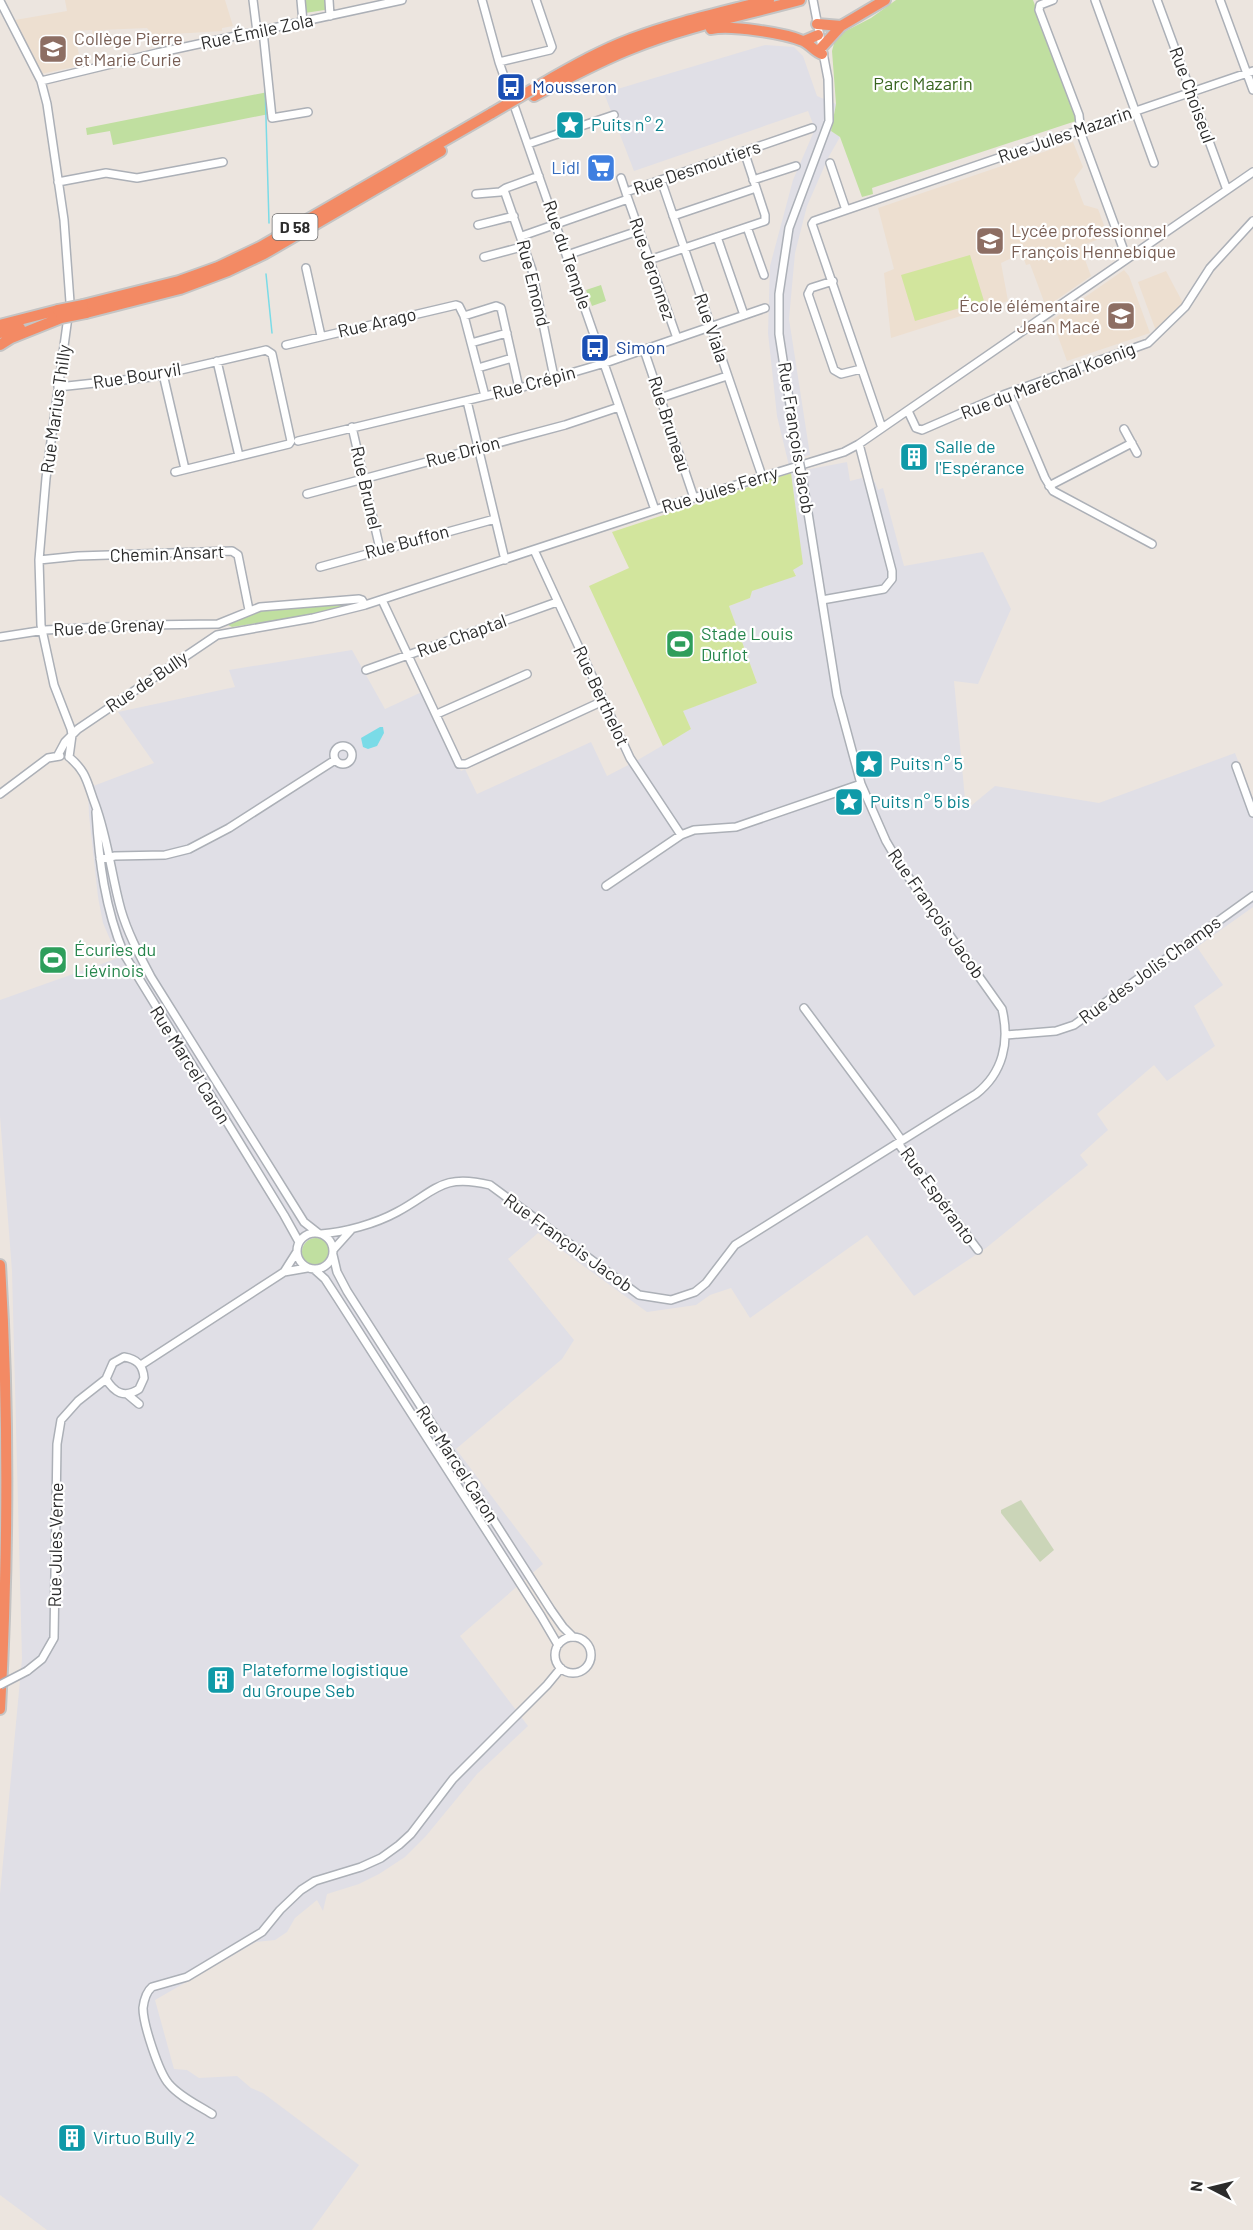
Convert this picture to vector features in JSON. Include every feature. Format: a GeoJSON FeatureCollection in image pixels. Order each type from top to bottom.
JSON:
{"type":"FeatureCollection","features":[{"type":"Feature","properties":{"kind":"highway"},"geometry":{"type":"LineString","coordinates":[[737,0],[707,11],[699,22],[705,30],[740,28],[804,41],[822,51],[841,26],[885,0]]}},
{"type":"Feature","properties":{"kind":"highway","name":"D 58"},"geometry":{"type":"LineString","coordinates":[[699,22],[769,0]]}},
{"type":"Feature","properties":{"kind":"highway","name":"D 58"},"geometry":{"type":"LineString","coordinates":[[3,322],[85,309],[218,267],[260,248],[493,116],[584,60],[631,39],[800,0]]}},
{"type":"Feature","properties":{"kind":"highway"},"geometry":{"type":"LineString","coordinates":[[804,41],[818,29],[841,26]]}},
{"type":"Feature","properties":{"kind":"highway"},"geometry":{"type":"LineString","coordinates":[[0,345],[60,314]]}},
{"type":"Feature","properties":{"kind":"highway","name":"D 58"},"geometry":{"type":"LineString","coordinates":[[0,333],[60,314]]}},
{"type":"Feature","properties":{"kind":"highway"},"geometry":{"type":"LineString","coordinates":[[0,1265],[4,1331],[7,1510],[0,1709]]}},
{"type":"Feature","properties":{"kind":"street"},"geometry":{"type":"LineString","coordinates":[[254,0],[272,118],[308,112]]}},
{"type":"Feature","properties":{"kind":"street"},"geometry":{"type":"LineString","coordinates":[[301,0],[303,22]]}},
{"type":"Feature","properties":{"kind":"street"},"geometry":{"type":"LineString","coordinates":[[329,0],[330,16]]}},
{"type":"Feature","properties":{"kind":"street","name":"Rue Émile Zola"},"geometry":{"type":"LineString","coordinates":[[41,81],[157,53],[402,0]]}},
{"type":"Feature","properties":{"kind":"street","name":"Rue du Temple"},"geometry":{"type":"LineString","coordinates":[[482,0],[499,62],[655,510]]}},
{"type":"Feature","properties":{"kind":"street"},"geometry":{"type":"LineString","coordinates":[[499,62],[550,50],[552,47],[536,0]]}},
{"type":"Feature","properties":{"kind":"street","name":"Rue François Jacob"},"geometry":{"type":"LineString","coordinates":[[351,1230],[395,1213],[430,1191],[446,1184],[470,1180],[490,1185],[637,1294],[671,1300],[687,1295],[706,1283],[735,1245],[984,1088],[996,1073],[1006,1035],[1002,1009],[902,868],[886,841],[861,784],[837,695],[779,334],[779,294],[789,228],[829,121],[828,79],[813,0]]}},
{"type":"Feature","properties":{"kind":"street"},"geometry":{"type":"LineString","coordinates":[[1053,0],[1040,5],[1039,10],[1079,115],[1081,129],[1127,259]]}},
{"type":"Feature","properties":{"kind":"street"},"geometry":{"type":"LineString","coordinates":[[1095,0],[1154,164]]}},
{"type":"Feature","properties":{"kind":"street","name":"Rue Choiseul"},"geometry":{"type":"LineString","coordinates":[[1157,0],[1227,190]]}},
{"type":"Feature","properties":{"kind":"street"},"geometry":{"type":"LineString","coordinates":[[1220,0],[1250,72],[1253,90]]}},
{"type":"Feature","properties":{"kind":"street","name":"Rue Marius Thilly"},"geometry":{"type":"LineString","coordinates":[[0,1],[41,81],[47,104],[68,254],[70,302],[46,478],[39,560],[41,631],[54,685],[72,735]]}},
{"type":"Feature","properties":{"kind":"street","name":"Rue Jules Mazarin"},"geometry":{"type":"LineString","coordinates":[[833,281],[812,225],[814,221],[1250,72]]}},
{"type":"Feature","properties":{"kind":"street"},"geometry":{"type":"LineString","coordinates":[[528,144],[614,115]]}},
{"type":"Feature","properties":{"kind":"street","name":"Rue Desmoutiers"},"geometry":{"type":"LineString","coordinates":[[522,236],[661,180],[813,128]]}},
{"type":"Feature","properties":{"kind":"street"},"geometry":{"type":"LineString","coordinates":[[649,260],[766,219],[744,151]]}},
{"type":"Feature","properties":{"kind":"street"},"geometry":{"type":"LineString","coordinates":[[58,182],[106,172],[137,178],[223,162]]}},
{"type":"Feature","properties":{"kind":"street"},"geometry":{"type":"LineString","coordinates":[[830,163],[846,210]]}},
{"type":"Feature","properties":{"kind":"street"},"geometry":{"type":"LineString","coordinates":[[753,180],[796,166]]}},
{"type":"Feature","properties":{"kind":"street","name":"Rue Jules Ferry"},"geometry":{"type":"LineString","coordinates":[[224,633],[313,618],[365,605],[655,510],[837,455],[859,444],[908,411],[1253,172]]}},
{"type":"Feature","properties":{"kind":"street"},"geometry":{"type":"LineString","coordinates":[[476,194],[504,190],[539,176]]}},
{"type":"Feature","properties":{"kind":"street","name":"Rue Jeronnez"},"geometry":{"type":"LineString","coordinates":[[621,178],[677,338]]}},
{"type":"Feature","properties":{"kind":"street","name":"Rue Viala"},"geometry":{"type":"LineString","coordinates":[[661,180],[762,476]]}},
{"type":"Feature","properties":{"kind":"street"},"geometry":{"type":"LineString","coordinates":[[673,216],[756,188]]}},
{"type":"Feature","properties":{"kind":"street","name":"Rue Emond"},"geometry":{"type":"LineString","coordinates":[[504,190],[522,236],[534,276],[554,377]]}},
{"type":"Feature","properties":{"kind":"street"},"geometry":{"type":"LineString","coordinates":[[478,225],[514,216]]}},
{"type":"Feature","properties":{"kind":"street","name":"Rue du Maréchal Koenig"},"geometry":{"type":"LineString","coordinates":[[908,411],[916,428],[922,430],[1008,393],[1148,343],[1185,307],[1210,268],[1253,221]]}},
{"type":"Feature","properties":{"kind":"street"},"geometry":{"type":"LineString","coordinates":[[747,227],[764,275]]}},
{"type":"Feature","properties":{"kind":"street"},"geometry":{"type":"LineString","coordinates":[[567,255],[639,231]]}},
{"type":"Feature","properties":{"kind":"street"},"geometry":{"type":"LineString","coordinates":[[717,237],[744,315]]}},
{"type":"Feature","properties":{"kind":"street"},"geometry":{"type":"LineString","coordinates":[[484,257],[525,246]]}},
{"type":"Feature","properties":{"kind":"street"},"geometry":{"type":"LineString","coordinates":[[306,268],[321,336]]}},
{"type":"Feature","properties":{"kind":"street"},"geometry":{"type":"LineString","coordinates":[[861,369],[841,374],[834,370],[808,294],[811,288],[833,281],[882,428]]}},
{"type":"Feature","properties":{"kind":"street","name":"Rue Arago"},"geometry":{"type":"LineString","coordinates":[[286,345],[456,305],[459,306],[464,316]]}},
{"type":"Feature","properties":{"kind":"street"},"geometry":{"type":"LineString","coordinates":[[485,396],[464,316],[496,306],[501,308],[519,388]]}},
{"type":"Feature","properties":{"kind":"street","name":"Rue Crépin"},"geometry":{"type":"LineString","coordinates":[[298,441],[519,388],[644,350],[765,308]]}},
{"type":"Feature","properties":{"kind":"street"},"geometry":{"type":"LineString","coordinates":[[471,343],[507,333]]}},
{"type":"Feature","properties":{"kind":"street","name":"Rue Bourvil"},"geometry":{"type":"LineString","coordinates":[[57,387],[151,377],[266,350],[272,354],[291,441],[287,445],[239,456]]}},
{"type":"Feature","properties":{"kind":"street","name":"Rue Bruneau"},"geometry":{"type":"LineString","coordinates":[[644,350],[694,498]]}},
{"type":"Feature","properties":{"kind":"street"},"geometry":{"type":"LineString","coordinates":[[477,368],[512,358]]}},
{"type":"Feature","properties":{"kind":"street"},"geometry":{"type":"LineString","coordinates":[[174,472],[239,456],[217,362]]}},
{"type":"Feature","properties":{"kind":"street"},"geometry":{"type":"LineString","coordinates":[[163,374],[185,469]]}},
{"type":"Feature","properties":{"kind":"street"},"geometry":{"type":"LineString","coordinates":[[660,398],[727,376]]}},
{"type":"Feature","properties":{"kind":"street"},"geometry":{"type":"LineString","coordinates":[[1008,393],[1049,486],[1060,496],[1152,544]]}},
{"type":"Feature","properties":{"kind":"street"},"geometry":{"type":"LineString","coordinates":[[466,401],[505,560]]}},
{"type":"Feature","properties":{"kind":"street","name":"Rue Drion"},"geometry":{"type":"LineString","coordinates":[[307,495],[619,407]]}},
{"type":"Feature","properties":{"kind":"street","name":"Rue Brunel"},"geometry":{"type":"LineString","coordinates":[[352,427],[380,549]]}},
{"type":"Feature","properties":{"kind":"street"},"geometry":{"type":"LineString","coordinates":[[1124,429],[1137,453]]}},
{"type":"Feature","properties":{"kind":"street"},"geometry":{"type":"LineString","coordinates":[[1049,486],[1132,443]]}},
{"type":"Feature","properties":{"kind":"street"},"geometry":{"type":"LineString","coordinates":[[822,600],[884,589],[892,579],[892,571],[859,444]]}},
{"type":"Feature","properties":{"kind":"street"},"geometry":{"type":"LineString","coordinates":[[837,455],[851,453],[862,455]]}},
{"type":"Feature","properties":{"kind":"street","name":"Rue Buffon"},"geometry":{"type":"LineString","coordinates":[[320,567],[495,519]]}},
{"type":"Feature","properties":{"kind":"street","name":"Rue Berthelot"},"geometry":{"type":"LineString","coordinates":[[534,550],[630,758],[681,835]]}},
{"type":"Feature","properties":{"kind":"street","name":"Chemin Ansart"},"geometry":{"type":"LineString","coordinates":[[39,560],[78,556],[232,551],[238,555],[249,610]]}},
{"type":"Feature","properties":{"kind":"street"},"geometry":{"type":"LineString","coordinates":[[224,633],[218,624],[260,607],[359,599],[365,605]]}},
{"type":"Feature","properties":{"kind":"street"},"geometry":{"type":"LineString","coordinates":[[382,600],[410,654],[459,764],[466,764],[603,701]]}},
{"type":"Feature","properties":{"kind":"street","name":"Rue Chaptal"},"geometry":{"type":"LineString","coordinates":[[366,670],[557,602]]}},
{"type":"Feature","properties":{"kind":"street","name":"Rue de Grenay"},"geometry":{"type":"LineString","coordinates":[[0,637],[41,631],[213,622],[218,624]]}},
{"type":"Feature","properties":{"kind":"street","name":"Rue de Bully"},"geometry":{"type":"LineString","coordinates":[[0,794],[48,758],[58,755],[65,741],[78,729],[213,636],[224,633]]}},
{"type":"Feature","properties":{"kind":"street"},"geometry":{"type":"LineString","coordinates":[[437,714],[527,674]]}},
{"type":"Feature","properties":{"kind":"street"},"geometry":{"type":"LineString","coordinates":[[58,755],[69,757],[72,735]]}},
{"type":"Feature","properties":{"kind":"street","name":"Rue Marcel Caron"},"geometry":{"type":"LineString","coordinates":[[69,757],[87,777],[111,858],[122,912],[136,950],[304,1222],[319,1233]]}},
{"type":"Feature","properties":{"kind":"street"},"geometry":{"type":"LineString","coordinates":[[100,860],[124,855],[165,855],[189,849],[229,828],[336,760]]}},
{"type":"Feature","properties":{"kind":"street"},"geometry":{"type":"LineString","coordinates":[[1236,766],[1253,813]]}},
{"type":"Feature","properties":{"kind":"street"},"geometry":{"type":"LineString","coordinates":[[606,886],[681,835],[694,830],[736,827],[861,784]]}},
{"type":"Feature","properties":{"kind":"street","name":"Rue Marcel Caron"},"geometry":{"type":"LineString","coordinates":[[96,807],[100,860],[111,918],[124,954],[299,1242]]}},
{"type":"Feature","properties":{"kind":"street","name":"Rue des Jolis Champs"},"geometry":{"type":"LineString","coordinates":[[1006,1035],[1045,1032],[1074,1025],[1253,896]]}},
{"type":"Feature","properties":{"kind":"street"},"geometry":{"type":"LineString","coordinates":[[124,954],[136,950]]}},
{"type":"Feature","properties":{"kind":"street","name":"Rue Espéranto"},"geometry":{"type":"LineString","coordinates":[[804,1008],[893,1128],[900,1138],[899,1143],[978,1250]]}},
{"type":"Feature","properties":{"kind":"street"},"geometry":{"type":"LineString","coordinates":[[141,1365],[284,1272],[296,1253],[299,1242],[309,1234],[351,1230]]}},
{"type":"Feature","properties":{"kind":"street"},"geometry":{"type":"LineString","coordinates":[[284,1272],[311,1269],[328,1264],[333,1252],[351,1230]]}},
{"type":"Feature","properties":{"kind":"street"},"geometry":{"type":"LineString","coordinates":[[319,1233],[330,1240],[333,1252]]}},
{"type":"Feature","properties":{"kind":"street","name":"Rue Marcel Caron"},"geometry":{"type":"LineString","coordinates":[[333,1252],[337,1272],[347,1291],[445,1447],[557,1618],[573,1637]]}},
{"type":"Feature","properties":{"kind":"street"},"geometry":{"type":"LineString","coordinates":[[296,1253],[300,1262],[311,1269]]}},
{"type":"Feature","properties":{"kind":"street","name":"Rue Marcel Caron"},"geometry":{"type":"LineString","coordinates":[[311,1269],[322,1275],[338,1299],[558,1645]]}},
{"type":"Feature","properties":{"kind":"street"},"geometry":{"type":"LineString","coordinates":[[131,1358],[141,1365],[144,1378],[139,1389],[140,1404],[111,1388],[106,1379],[109,1368],[118,1359],[131,1358]]}},
{"type":"Feature","properties":{"kind":"street","name":"Rue Jules Verne"},"geometry":{"type":"LineString","coordinates":[[0,1685],[27,1671],[42,1659],[54,1638],[57,1444],[61,1420],[78,1401],[106,1379]]}},
{"type":"Feature","properties":{"kind":"street"},"geometry":{"type":"LineString","coordinates":[[92,1391],[111,1388]]}},
{"type":"Feature","properties":{"kind":"street"},"geometry":{"type":"LineString","coordinates":[[127,1395],[139,1389]]}},
{"type":"Feature","properties":{"kind":"street"},"geometry":{"type":"LineString","coordinates":[[573,1637],[584,1639],[589,1645],[592,1659],[582,1671],[575,1674],[561,1668],[555,1657],[562,1639],[573,1637]]}},
{"type":"Feature","properties":{"kind":"street"},"geometry":{"type":"LineString","coordinates":[[212,2114],[177,2091],[162,2074],[144,2020],[143,2009],[148,1990],[188,1977],[262,1932],[280,1910],[301,1890],[315,1881],[361,1868],[381,1858],[399,1845],[411,1834],[453,1779],[547,1685],[561,1668]]}},
{"type":"Feature","properties":{"kind":"shaded area","name":"Collège Pierre et Marie Curie"},"geometry":{"type":"Polygon","coordinates":[[[65,0],[225,0],[233,26],[222,28],[222,31],[157,35],[152,34],[147,28],[102,30],[102,36],[93,36],[92,30],[73,31],[81,62],[78,66],[41,74],[15,20],[67,11],[65,0]]]}},
{"type":"Feature","properties":{"kind":"shaded area"},"geometry":{"type":"Polygon","coordinates":[[[765,45],[794,47],[803,56],[817,96],[836,104],[831,131],[840,137],[807,206],[795,253],[789,319],[810,455],[802,457],[805,470],[847,462],[850,481],[862,478],[865,486],[875,482],[878,490],[883,488],[904,566],[983,552],[1011,609],[978,684],[954,681],[966,810],[995,786],[1099,803],[1235,753],[1253,800],[1253,907],[1197,947],[1223,985],[1194,1006],[1215,1046],[1167,1081],[1154,1065],[1097,1114],[1108,1130],[1080,1155],[1088,1165],[986,1248],[914,1296],[867,1235],[750,1318],[731,1288],[710,1295],[696,1305],[647,1312],[538,1233],[508,1259],[574,1340],[562,1359],[456,1449],[543,1564],[460,1636],[528,1726],[477,1774],[426,1836],[405,1857],[359,1884],[327,1894],[323,1911],[317,1900],[295,1918],[287,1932],[275,1940],[256,1942],[155,2000],[174,2069],[187,2070],[199,2078],[237,2076],[359,2165],[312,2230],[47,2230],[0,2195],[0,1894],[22,1659],[12,1271],[0,1116],[0,1000],[118,958],[103,923],[98,897],[88,788],[154,763],[118,712],[235,687],[229,670],[352,650],[385,709],[424,691],[461,771],[465,769],[477,794],[591,742],[607,776],[691,729],[682,711],[757,683],[729,606],[750,598],[752,591],[796,575],[793,570],[791,474],[777,416],[768,333],[770,266],[793,180],[815,129],[808,111],[634,171],[604,93],[765,45]]]}},
{"type":"Feature","properties":{"kind":"shaded area","name":"Lycée professionnel François Hennebique"},"geometry":{"type":"Polygon","coordinates":[[[1073,142],[1083,167],[1074,179],[1084,205],[1098,209],[1108,236],[1080,246],[1091,276],[1046,307],[1030,264],[1026,265],[1022,253],[1001,263],[1008,301],[891,338],[884,273],[894,269],[878,208],[1073,142]]]}},
{"type":"Feature","properties":{"kind":"shaded area"},"geometry":{"type":"Polygon","coordinates":[[[1124,270],[1129,276],[1150,333],[1067,361],[1052,320],[1124,270]]]}},
{"type":"Feature","properties":{"kind":"shaded area"},"geometry":{"type":"Polygon","coordinates":[[[1166,271],[1183,303],[1156,331],[1138,282],[1166,271]]]}},
{"type":"Feature","properties":{"kind":"green space"},"geometry":{"type":"Polygon","coordinates":[[[305,0],[331,0],[331,9],[305,13],[305,0]]]}},
{"type":"Feature","properties":{"kind":"green space","name":"Parc Mazarin"},"geometry":{"type":"Polygon","coordinates":[[[896,0],[1033,0],[1079,120],[872,188],[873,194],[862,197],[840,137],[831,131],[836,104],[832,51],[836,36],[871,18],[896,0]]]}},
{"type":"Feature","properties":{"kind":"green space"},"geometry":{"type":"Polygon","coordinates":[[[268,92],[269,114],[113,145],[110,131],[87,135],[86,128],[268,92]]]}},
{"type":"Feature","properties":{"kind":"green space"},"geometry":{"type":"Polygon","coordinates":[[[970,255],[984,301],[915,321],[901,275],[970,255]]]}},
{"type":"Feature","properties":{"kind":"green space"},"geometry":{"type":"Polygon","coordinates":[[[601,285],[606,301],[592,306],[586,290],[601,285]]]}},
{"type":"Feature","properties":{"kind":"green space","name":"Stade Louis Duflot"},"geometry":{"type":"Polygon","coordinates":[[[791,473],[803,564],[793,570],[796,576],[752,591],[750,598],[729,606],[757,683],[683,711],[691,729],[663,746],[589,586],[629,568],[612,532],[791,473]]]}},
{"type":"Feature","properties":{"kind":"green space"},"geometry":{"type":"Polygon","coordinates":[[[354,601],[354,604],[309,615],[232,627],[226,624],[260,609],[354,601]]]}},
{"type":"Feature","properties":{"kind":"green space"},"geometry":{"type":"Polygon","coordinates":[[[316,1238],[326,1242],[330,1252],[326,1262],[316,1266],[306,1262],[302,1252],[306,1242],[316,1238]]]}},
{"type":"Feature","properties":{"kind":"green space"},"geometry":{"type":"Polygon","coordinates":[[[1021,1500],[1054,1550],[1040,1562],[1001,1513],[1001,1510],[1021,1500]]]}},
{"type":"Feature","properties":{"kind":"water"},"geometry":{"type":"Polygon","coordinates":[[[383,727],[384,733],[377,746],[368,749],[363,747],[361,738],[383,727]]]}},
{"type":"Feature","properties":{"kind":"waterway"},"geometry":{"type":"LineString","coordinates":[[265,83],[269,223]]}},
{"type":"Feature","properties":{"kind":"waterway"},"geometry":{"type":"LineString","coordinates":[[266,274],[272,333]]}},
{"type":"Feature","properties":{"kind":"place","name":"Collège Pierre et Marie Curie"},"geometry":{"type":"Point","coordinates":[53,49]}},
{"type":"Feature","properties":{"kind":"place","name":"Mousseron"},"geometry":{"type":"Point","coordinates":[511,87]}},
{"type":"Feature","properties":{"kind":"place","name":"Puits n° 2"},"geometry":{"type":"Point","coordinates":[570,125]}},
{"type":"Feature","properties":{"kind":"place","name":"Lidl"},"geometry":{"type":"Point","coordinates":[601,168]}},
{"type":"Feature","properties":{"kind":"place","name":"Lycée professionnel François Hennebique"},"geometry":{"type":"Point","coordinates":[990,241]}},
{"type":"Feature","properties":{"kind":"place","name":"École élémentaire Jean Macé"},"geometry":{"type":"Point","coordinates":[1121,316]}},
{"type":"Feature","properties":{"kind":"place","name":"Simon"},"geometry":{"type":"Point","coordinates":[595,348]}},
{"type":"Feature","properties":{"kind":"place","name":"Salle de l'Espérance"},"geometry":{"type":"Point","coordinates":[914,457]}},
{"type":"Feature","properties":{"kind":"place","name":"Stade Louis Duflot"},"geometry":{"type":"Point","coordinates":[680,644]}},
{"type":"Feature","properties":{"kind":"place","name":"Puits n° 5"},"geometry":{"type":"Point","coordinates":[869,764]}},
{"type":"Feature","properties":{"kind":"place","name":"Puits n° 5 bis"},"geometry":{"type":"Point","coordinates":[849,802]}},
{"type":"Feature","properties":{"kind":"place","name":"Écuries du Liévinois"},"geometry":{"type":"Point","coordinates":[53,960]}},
{"type":"Feature","properties":{"kind":"place","name":"Plateforme logistique du Groupe Seb"},"geometry":{"type":"Point","coordinates":[221,1680]}},
{"type":"Feature","properties":{"kind":"place","name":"Virtuo Bully 2"},"geometry":{"type":"Point","coordinates":[72,2138]}}]}
